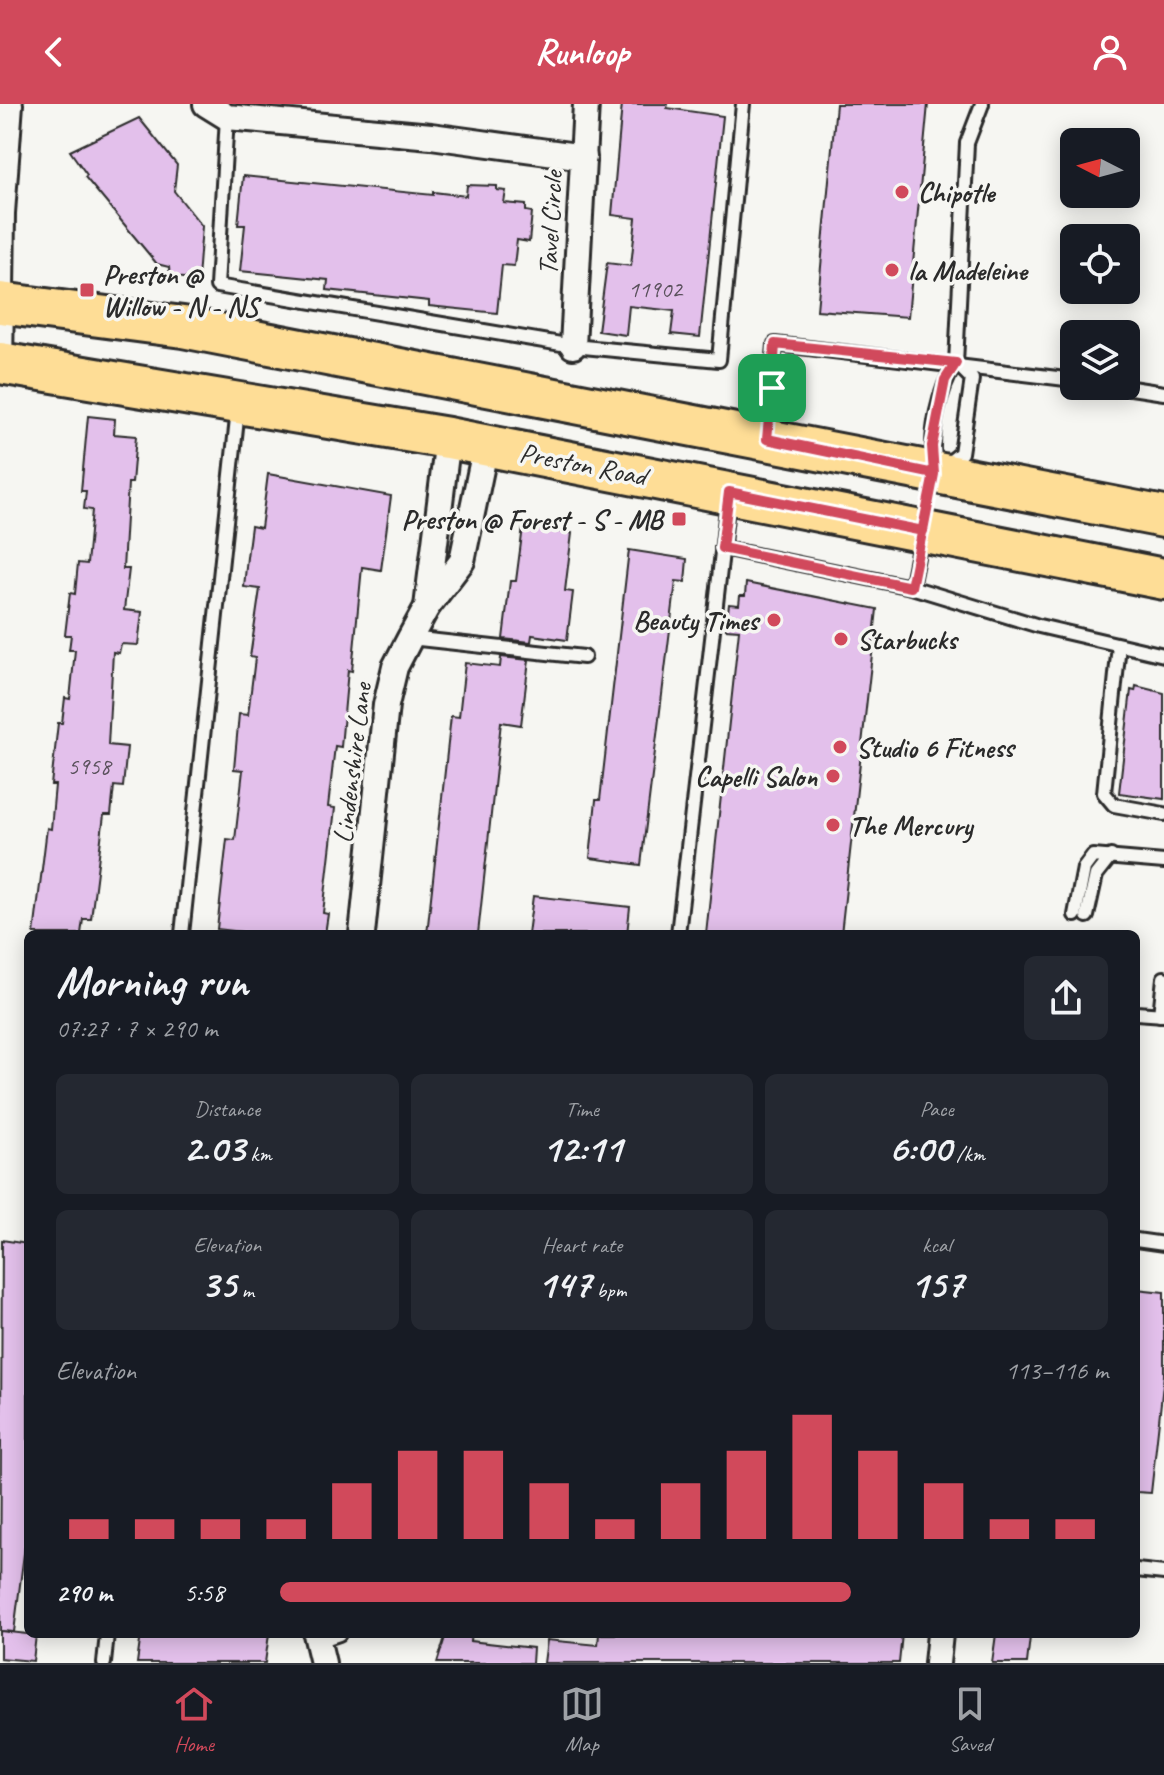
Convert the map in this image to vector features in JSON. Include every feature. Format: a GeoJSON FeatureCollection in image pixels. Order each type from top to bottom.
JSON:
{"type":"FeatureCollection","features":[{"type":"Feature","properties":{"kind":"main road"},"geometry":{"type":"LineString","coordinates":[[1,304],[183,327],[1164,517]]}},
{"type":"Feature","properties":{"kind":"main road","name":"Preston Road"},"geometry":{"type":"LineString","coordinates":[[0,363],[467,441],[1164,579]]}},
{"type":"Feature","properties":{"kind":"main road"},"geometry":{"type":"LineString","coordinates":[[923,531],[934,474]]}},
{"type":"Feature","properties":{"kind":"street"},"geometry":{"type":"LineString","coordinates":[[0,371],[1,214],[10,104]]}},
{"type":"Feature","properties":{"kind":"street"},"geometry":{"type":"LineString","coordinates":[[206,104],[227,117],[431,136],[584,157]]}},
{"type":"Feature","properties":{"kind":"street","name":"Tavel Circle"},"geometry":{"type":"LineString","coordinates":[[573,346],[586,104]]}},
{"type":"Feature","properties":{"kind":"street","name":"Lindenshire Lane"},"geometry":{"type":"LineString","coordinates":[[427,607],[467,441]]}},
{"type":"Feature","properties":{"kind":"street","name":"Lindenshire Lane"},"geometry":{"type":"LineString","coordinates":[[362,930],[386,705],[395,667],[410,638],[427,607],[462,561],[467,441]]}},
{"type":"Feature","properties":{"kind":"street"},"geometry":{"type":"LineString","coordinates":[[937,1663],[940,1638]]}},
{"type":"Feature","properties":{"kind":"lane"},"geometry":{"type":"LineString","coordinates":[[227,117],[217,286],[573,346],[719,360],[743,104]]}},
{"type":"Feature","properties":{"kind":"lane"},"geometry":{"type":"LineString","coordinates":[[934,474],[932,446],[945,380],[956,363],[967,143],[982,104]]}},
{"type":"Feature","properties":{"kind":"lane"},"geometry":{"type":"LineString","coordinates":[[767,439],[775,344],[956,363],[1060,378]]}},
{"type":"Feature","properties":{"kind":"lane"},"geometry":{"type":"LineString","coordinates":[[934,474],[961,453],[972,379],[956,363]]}},
{"type":"Feature","properties":{"kind":"lane"},"geometry":{"type":"LineString","coordinates":[[1140,389],[1164,393]]}},
{"type":"Feature","properties":{"kind":"lane"},"geometry":{"type":"LineString","coordinates":[[182,930],[239,401]]}},
{"type":"Feature","properties":{"kind":"lane"},"geometry":{"type":"LineString","coordinates":[[678,930],[729,492]]}},
{"type":"Feature","properties":{"kind":"lane"},"geometry":{"type":"LineString","coordinates":[[911,587],[923,531]]}},
{"type":"Feature","properties":{"kind":"lane"},"geometry":{"type":"LineString","coordinates":[[722,548],[911,587],[1039,626],[1164,655]]}},
{"type":"Feature","properties":{"kind":"lane"},"geometry":{"type":"LineString","coordinates":[[410,638],[584,657]]}},
{"type":"Feature","properties":{"kind":"lane"},"geometry":{"type":"LineString","coordinates":[[1119,645],[1104,793],[1114,805],[1164,814]]}},
{"type":"Feature","properties":{"kind":"lane"},"geometry":{"type":"LineString","coordinates":[[1081,915],[1084,868],[1093,856],[1164,862]]}},
{"type":"Feature","properties":{"kind":"lane"},"geometry":{"type":"LineString","coordinates":[[1140,1013],[1162,1015],[1164,978]]}},
{"type":"Feature","properties":{"kind":"lane"},"geometry":{"type":"LineString","coordinates":[[1140,1241],[1164,1244]]}},
{"type":"Feature","properties":{"kind":"lane"},"geometry":{"type":"LineString","coordinates":[[1140,1570],[1164,1573]]}},
{"type":"Feature","properties":{"kind":"lane"},"geometry":{"type":"LineString","coordinates":[[104,1663],[107,1638]]}},
{"type":"Feature","properties":{"kind":"building"},"geometry":{"type":"Polygon","coordinates":[[[622,104],[668,104],[667,108],[723,116],[700,337],[671,334],[674,311],[629,306],[626,335],[598,331],[607,263],[631,266],[636,218],[612,215],[622,104]]]}},
{"type":"Feature","properties":{"kind":"building"},"geometry":{"type":"Polygon","coordinates":[[[836,104],[928,104],[908,317],[817,310],[836,104]]]}},
{"type":"Feature","properties":{"kind":"building"},"geometry":{"type":"Polygon","coordinates":[[[139,118],[177,165],[174,191],[202,226],[198,279],[170,277],[169,267],[157,264],[85,177],[87,175],[70,151],[139,118]]]}},
{"type":"Feature","properties":{"kind":"building"},"geometry":{"type":"Polygon","coordinates":[[[243,176],[433,195],[433,192],[466,196],[467,185],[497,186],[497,190],[506,191],[504,203],[526,205],[526,211],[532,212],[529,242],[517,240],[514,266],[502,265],[497,313],[429,306],[429,301],[327,290],[328,280],[240,271],[245,225],[238,225],[243,176]]]}},
{"type":"Feature","properties":{"kind":"building"},"geometry":{"type":"Polygon","coordinates":[[[88,416],[115,419],[114,434],[136,436],[132,483],[128,483],[123,569],[129,569],[124,610],[142,612],[138,645],[121,644],[119,653],[113,652],[108,745],[127,747],[123,787],[114,786],[111,815],[104,815],[91,919],[83,919],[82,930],[34,930],[47,828],[51,829],[55,785],[51,785],[58,723],[62,723],[65,698],[70,699],[75,650],[69,650],[71,635],[65,635],[70,593],[75,594],[78,563],[87,564],[92,510],[84,509],[86,491],[81,491],[88,416]]]}},
{"type":"Feature","properties":{"kind":"building"},"geometry":{"type":"Polygon","coordinates":[[[268,474],[391,496],[381,570],[362,567],[341,747],[335,746],[328,807],[335,808],[323,913],[328,914],[326,930],[217,929],[227,839],[235,840],[243,770],[234,769],[239,714],[248,715],[255,658],[250,657],[260,589],[244,587],[247,557],[251,526],[261,528],[268,474]]]}},
{"type":"Feature","properties":{"kind":"building"},"geometry":{"type":"Polygon","coordinates":[[[523,527],[572,533],[565,591],[573,592],[567,640],[532,635],[531,642],[503,639],[510,581],[516,581],[523,527]]]}},
{"type":"Feature","properties":{"kind":"building"},"geometry":{"type":"Polygon","coordinates":[[[629,550],[687,559],[685,582],[676,581],[641,865],[590,858],[596,800],[600,800],[629,550]]]}},
{"type":"Feature","properties":{"kind":"building"},"geometry":{"type":"Polygon","coordinates":[[[746,583],[877,609],[841,930],[706,930],[739,630],[726,629],[729,604],[739,605],[740,596],[745,596],[746,583]]]}},
{"type":"Feature","properties":{"kind":"building"},"geometry":{"type":"Polygon","coordinates":[[[501,657],[529,660],[521,725],[501,722],[478,930],[427,930],[451,716],[459,717],[465,663],[500,667],[501,657]]]}},
{"type":"Feature","properties":{"kind":"building"},"geometry":{"type":"Polygon","coordinates":[[[1136,686],[1164,693],[1164,799],[1119,793],[1131,690],[1135,691],[1136,686]]]}},
{"type":"Feature","properties":{"kind":"building"},"geometry":{"type":"Polygon","coordinates":[[[533,896],[630,907],[627,930],[529,930],[533,896]]]}},
{"type":"Feature","properties":{"kind":"building"},"geometry":{"type":"Polygon","coordinates":[[[2,1240],[24,1243],[24,1553],[14,1632],[0,1631],[2,1240]]]}},
{"type":"Feature","properties":{"kind":"building"},"geometry":{"type":"Polygon","coordinates":[[[1140,1289],[1164,1292],[1164,1375],[1151,1493],[1140,1492],[1140,1289]]]}},
{"type":"Feature","properties":{"kind":"building"},"geometry":{"type":"Polygon","coordinates":[[[0,1631],[36,1638],[33,1661],[0,1658],[0,1631]]]}},
{"type":"Feature","properties":{"kind":"building"},"geometry":{"type":"Polygon","coordinates":[[[140,1638],[268,1638],[265,1663],[137,1663],[140,1638]]]}},
{"type":"Feature","properties":{"kind":"building"},"geometry":{"type":"Polygon","coordinates":[[[445,1638],[470,1638],[470,1641],[533,1648],[532,1663],[437,1663],[445,1638]]]}},
{"type":"Feature","properties":{"kind":"building"},"geometry":{"type":"Polygon","coordinates":[[[599,1638],[902,1638],[899,1663],[544,1663],[547,1640],[598,1645],[599,1638]]]}},
{"type":"Feature","properties":{"kind":"building"},"geometry":{"type":"Polygon","coordinates":[[[995,1638],[1030,1638],[1027,1663],[992,1663],[995,1638]]]}},
{"type":"Feature","properties":{"kind":"place","name":"Chipotle"},"geometry":{"type":"Point","coordinates":[902,192]}},
{"type":"Feature","properties":{"kind":"place","name":"la Madeleine"},"geometry":{"type":"Point","coordinates":[892,270]}},
{"type":"Feature","properties":{"kind":"place","name":"Preston @ Willow - N - NS"},"geometry":{"type":"Point","coordinates":[87,290]}},
{"type":"Feature","properties":{"kind":"place","name":"Preston @ Forest - S - MB"},"geometry":{"type":"Point","coordinates":[679,519]}},
{"type":"Feature","properties":{"kind":"place","name":"Beauty Times"},"geometry":{"type":"Point","coordinates":[774,620]}},
{"type":"Feature","properties":{"kind":"place","name":"Starbucks"},"geometry":{"type":"Point","coordinates":[841,639]}},
{"type":"Feature","properties":{"kind":"place","name":"Studio 6 Fitness"},"geometry":{"type":"Point","coordinates":[840,747]}},
{"type":"Feature","properties":{"kind":"place","name":"Capelli Salon"},"geometry":{"type":"Point","coordinates":[833,776]}},
{"type":"Feature","properties":{"kind":"place","name":"The Mercury"},"geometry":{"type":"Point","coordinates":[833,825]}},
{"type":"Feature","properties":{"kind":"route"},"geometry":{"type":"LineString","coordinates":[[772,388],[767,439],[934,474],[923,531],[729,492],[722,548],[911,587],[923,531],[934,474],[932,446],[945,380],[956,363],[775,344],[772,388]]}}]}
